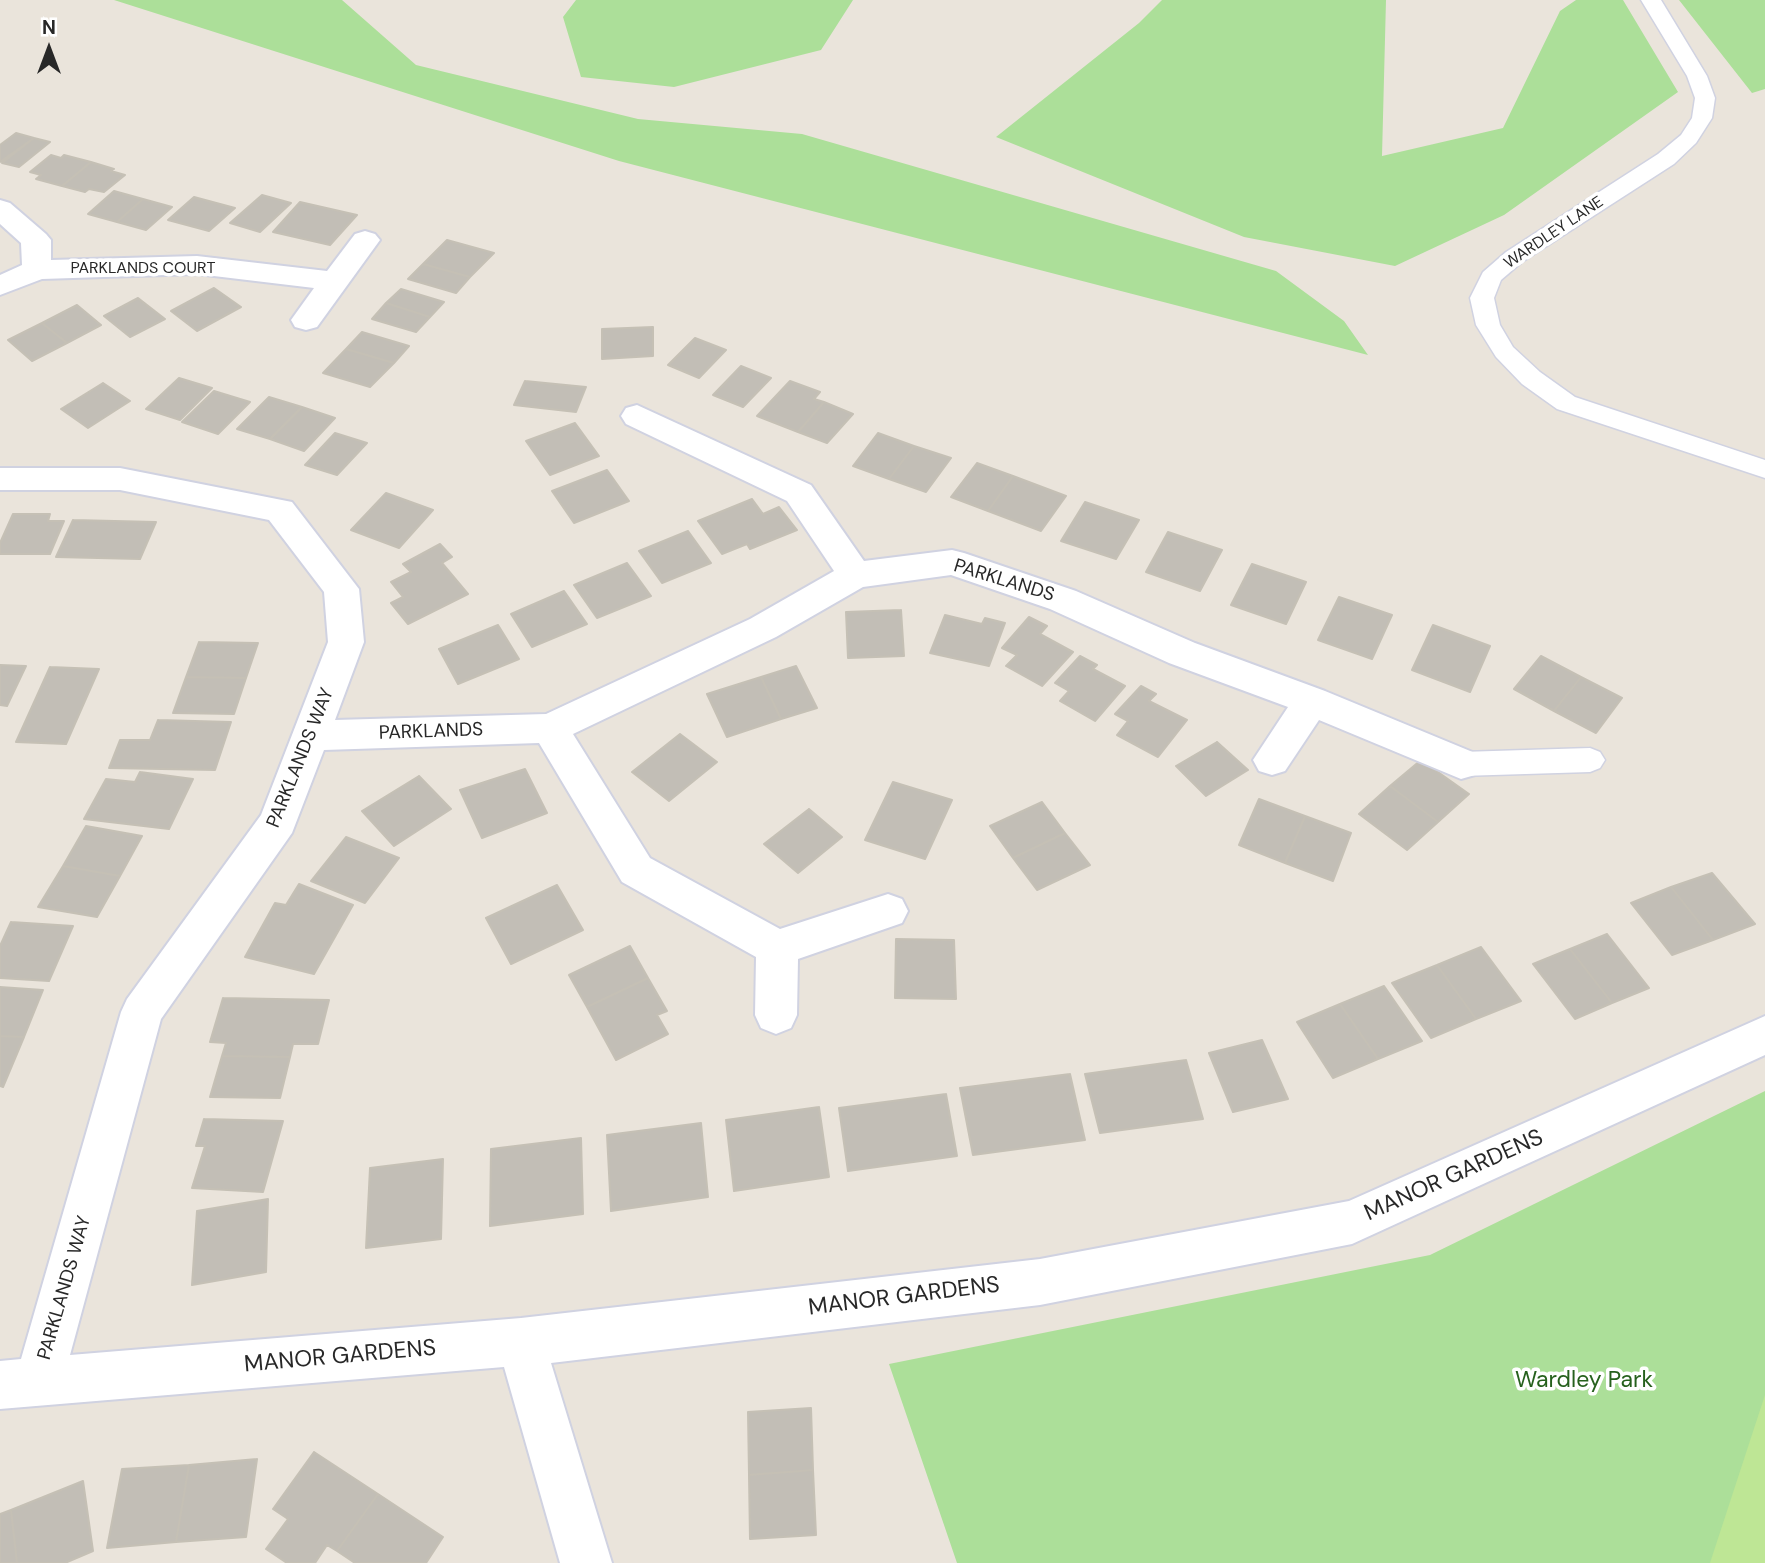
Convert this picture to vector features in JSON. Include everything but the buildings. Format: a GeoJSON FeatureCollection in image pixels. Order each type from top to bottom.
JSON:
{"type":"FeatureCollection","features":[{"type":"Feature","properties":{"kind":"street"},"geometry":{"type":"LineString","coordinates":[[0,209],[36,240],[37,270]]}},
{"type":"Feature","properties":{"kind":"street"},"geometry":{"type":"LineString","coordinates":[[306,320],[365,240]]}},
{"type":"Feature","properties":{"kind":"street","name":"PARKLANDS COURT"},"geometry":{"type":"LineString","coordinates":[[0,286],[37,270],[197,265],[333,281]]}},
{"type":"Feature","properties":{"kind":"street"},"geometry":{"type":"LineString","coordinates":[[637,416],[799,493],[855,575]]}},
{"type":"Feature","properties":{"kind":"street","name":"PARKLANDS WAY"},"geometry":{"type":"LineString","coordinates":[[0,479],[120,479],[280,510],[341,589],[346,642],[278,822],[142,1012],[19,1384]]}},
{"type":"Feature","properties":{"kind":"street","name":"PARKLANDS"},"geometry":{"type":"LineString","coordinates":[[311,736],[551,728],[763,628],[855,575],[952,562],[1063,600],[1182,653],[1312,701],[1461,764]]}},
{"type":"Feature","properties":{"kind":"street"},"geometry":{"type":"LineString","coordinates":[[1272,760],[1312,701]]}},
{"type":"Feature","properties":{"kind":"street"},"geometry":{"type":"LineString","coordinates":[[551,728],[636,870],[777,948],[888,911]]}},
{"type":"Feature","properties":{"kind":"street"},"geometry":{"type":"LineString","coordinates":[[776,1015],[777,948]]}},
{"type":"Feature","properties":{"kind":"street","name":"MANOR GARDENS"},"geometry":{"type":"LineString","coordinates":[[19,1384],[521,1342],[1040,1282],[1352,1222],[1765,1035]]}},
{"type":"Feature","properties":{"kind":"street"},"geometry":{"type":"LineString","coordinates":[[521,1342],[586,1563]]}},
{"type":"Feature","properties":{"kind":"lane","name":"WARDLEY LANE"},"geometry":{"type":"LineString","coordinates":[[1651,0],[1697,76],[1705,98],[1702,118],[1689,139],[1666,159],[1514,257],[1491,277],[1482,299],[1488,325],[1504,352],[1531,378],[1566,403],[1765,469]]}},
{"type":"Feature","properties":{"kind":"lane"},"geometry":{"type":"LineString","coordinates":[[1461,764],[1590,760]]}},
{"type":"Feature","properties":{"kind":"green space"},"geometry":{"type":"Polygon","coordinates":[[[114,0],[342,0],[416,65],[638,119],[802,134],[1276,271],[1344,321],[1368,355],[619,161],[114,0]]]}},
{"type":"Feature","properties":{"kind":"green space"},"geometry":{"type":"Polygon","coordinates":[[[576,0],[853,0],[821,50],[674,87],[581,77],[563,17],[576,0]]]}},
{"type":"Feature","properties":{"kind":"green space"},"geometry":{"type":"Polygon","coordinates":[[[1162,0],[1386,0],[1382,156],[1503,128],[1560,11],[1576,0],[1623,0],[1678,92],[1504,215],[1395,266],[1244,237],[996,137],[1139,23],[1162,0]]]}},
{"type":"Feature","properties":{"kind":"green space"},"geometry":{"type":"Polygon","coordinates":[[[1679,0],[1765,0],[1765,89],[1752,93],[1679,0]]]}},
{"type":"Feature","properties":{"kind":"green space","name":"Wardley Park"},"geometry":{"type":"Polygon","coordinates":[[[1765,1091],[1765,1563],[957,1563],[889,1364],[1430,1255],[1765,1091]]]}},
{"type":"Feature","properties":{"kind":"green space"},"geometry":{"type":"Polygon","coordinates":[[[1765,1395],[1765,1563],[1710,1563],[1765,1395]]]}}]}
